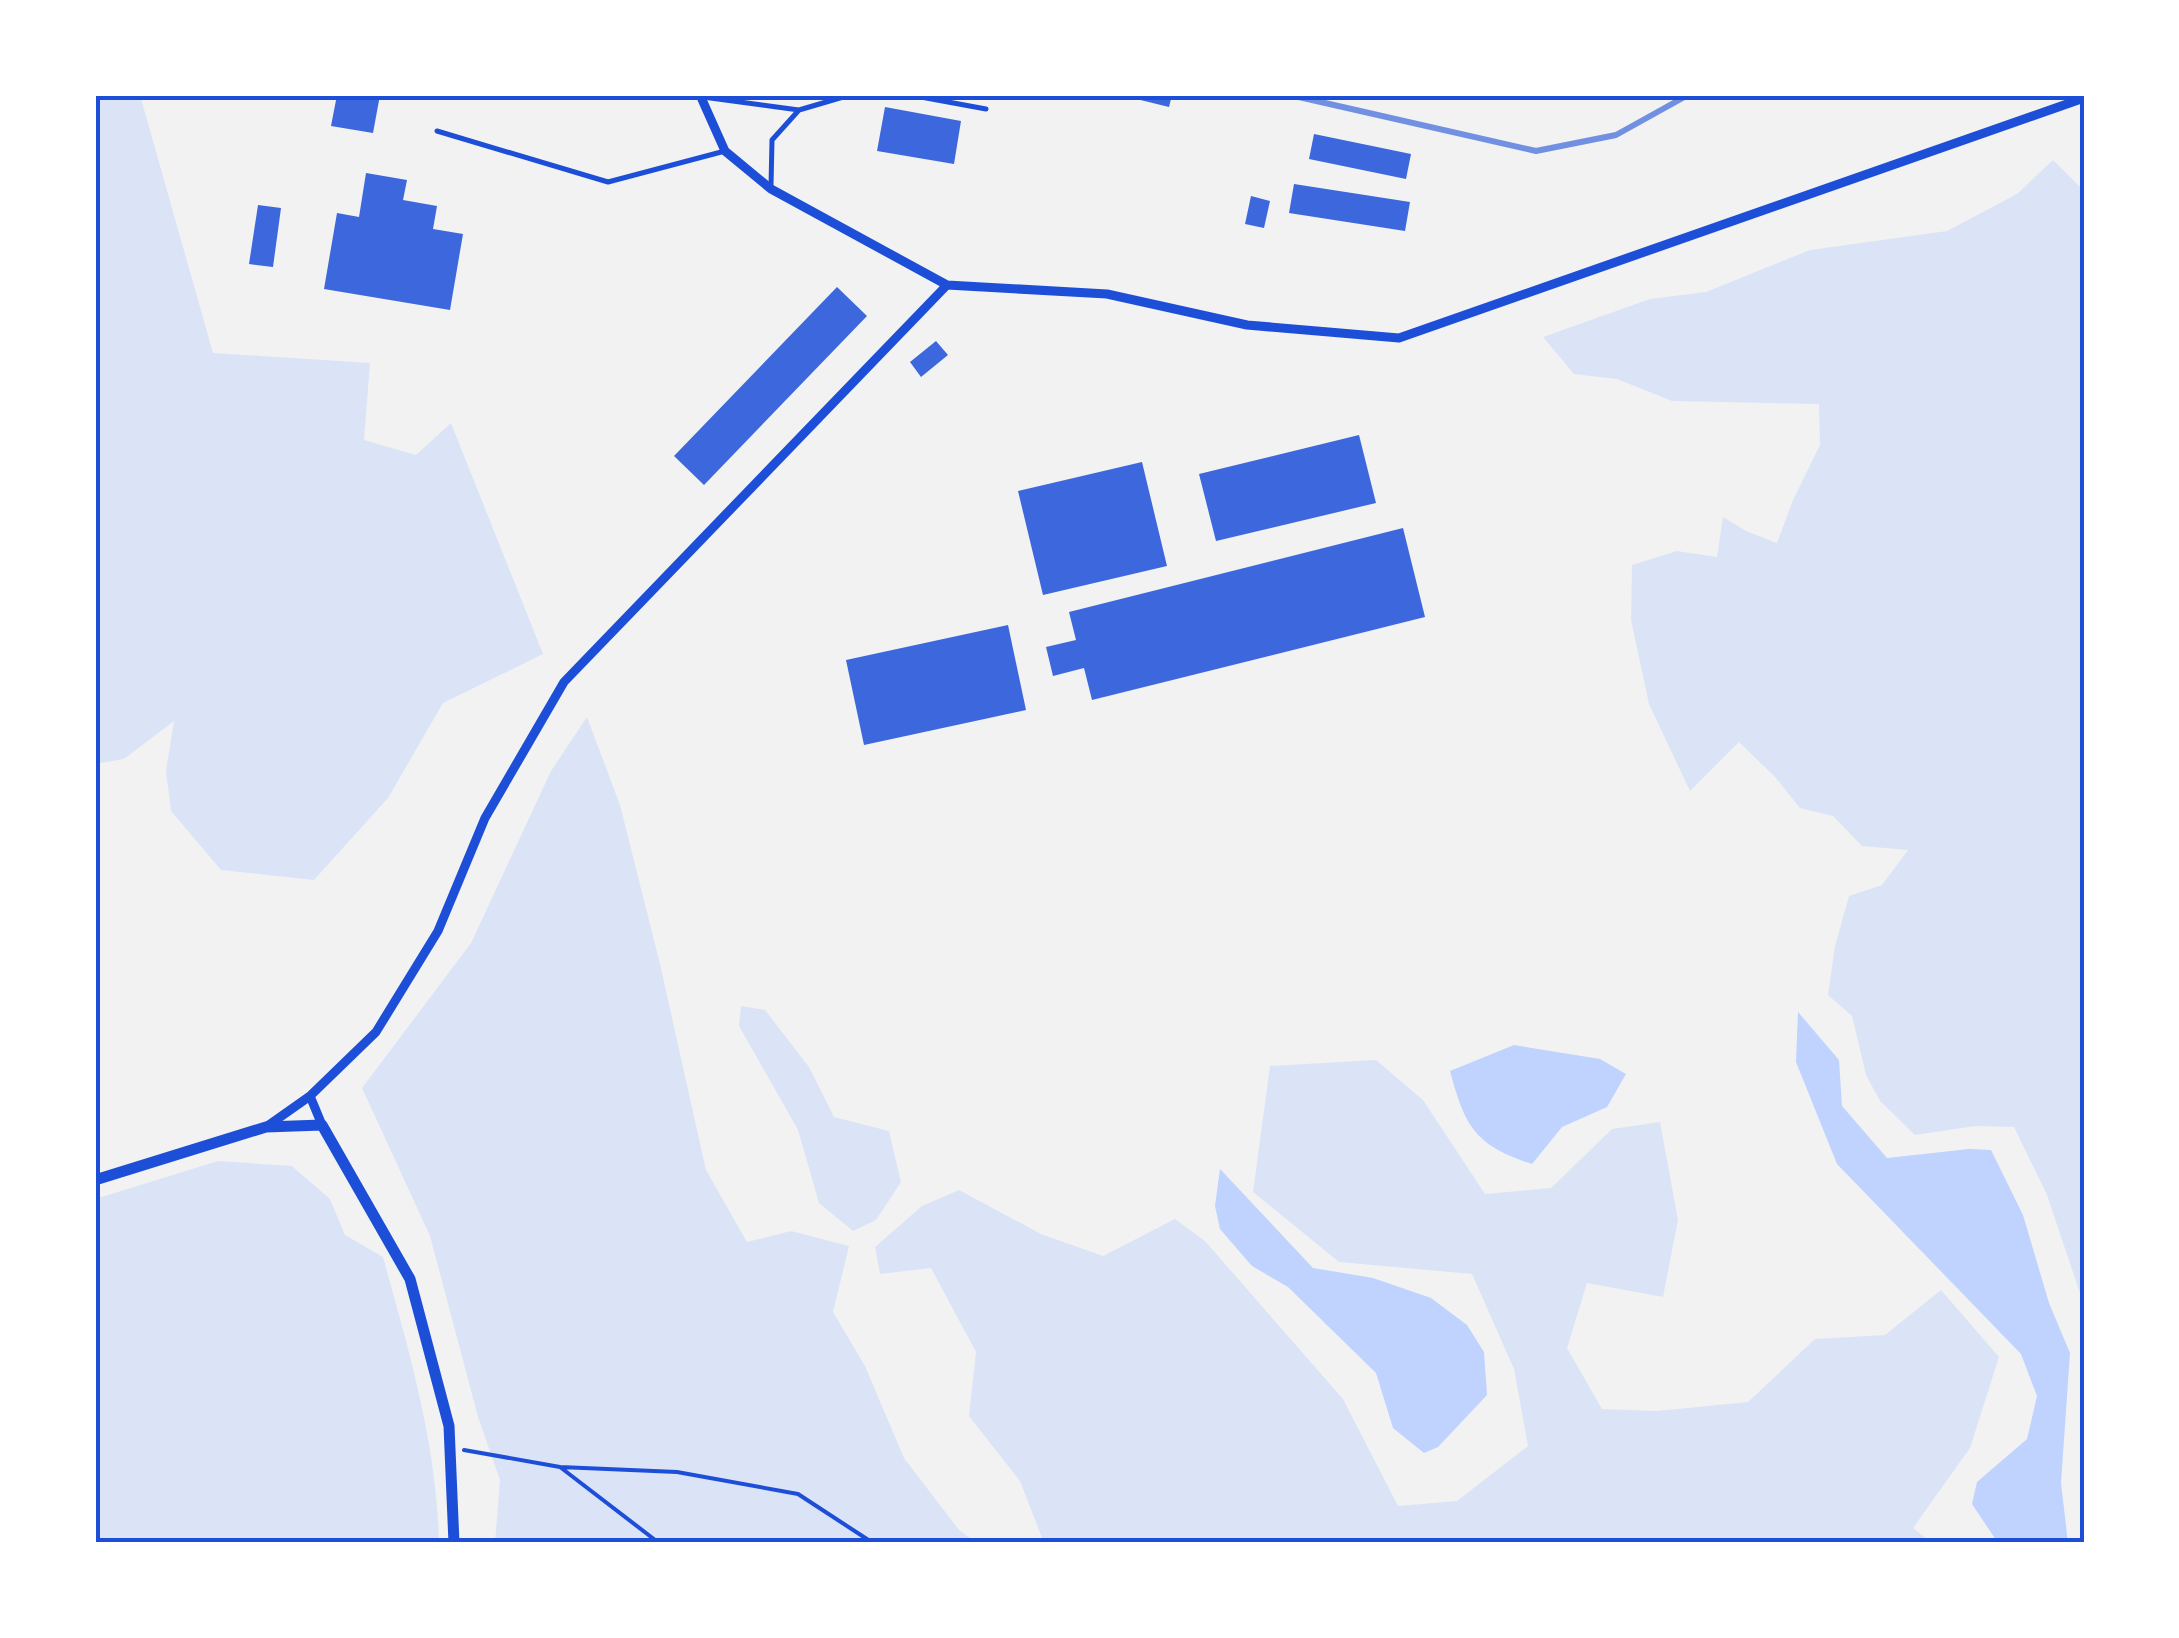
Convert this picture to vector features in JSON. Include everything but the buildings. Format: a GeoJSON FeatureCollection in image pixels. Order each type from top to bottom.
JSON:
{"type":"FeatureCollection","features":[{"type":"Feature","properties":{"kind":"street"},"geometry":{"type":"LineString","coordinates":[[700,96],[725,151],[771,189],[947,285],[1107,294],[1247,325],[1399,338],[2084,98]]}},
{"type":"Feature","properties":{"kind":"street"},"geometry":{"type":"LineString","coordinates":[[266,1126],[310,1096],[376,1032],[438,930],[485,818],[564,682],[947,285]]}},
{"type":"Feature","properties":{"kind":"street"},"geometry":{"type":"LineString","coordinates":[[310,1096],[322,1125],[410,1279],[449,1426],[454,1543]]}},
{"type":"Feature","properties":{"kind":"street"},"geometry":{"type":"LineString","coordinates":[[95,1180],[266,1126],[322,1125]]}},
{"type":"Feature","properties":{"kind":"lane"},"geometry":{"type":"LineString","coordinates":[[700,96],[799,110],[850,95]]}},
{"type":"Feature","properties":{"kind":"lane"},"geometry":{"type":"LineString","coordinates":[[910,95],[986,109]]}},
{"type":"Feature","properties":{"kind":"lane"},"geometry":{"type":"LineString","coordinates":[[771,189],[772,140],[799,110]]}},
{"type":"Feature","properties":{"kind":"lane"},"geometry":{"type":"LineString","coordinates":[[437,131],[608,182],[725,151]]}},
{"type":"Feature","properties":{"kind":"path"},"geometry":{"type":"LineString","coordinates":[[450,1448],[560,1468],[677,1472],[798,1494],[873,1543]]}},
{"type":"Feature","properties":{"kind":"path"},"geometry":{"type":"LineString","coordinates":[[560,1468],[659,1543]]}},
{"type":"Feature","properties":{"kind":"shaded area"},"geometry":{"type":"Polygon","coordinates":[[[95,95],[140,95],[213,353],[370,363],[364,440],[416,455],[451,423],[543,654],[443,703],[388,798],[314,880],[221,870],[171,811],[166,771],[174,721],[124,759],[95,764],[95,95]]]}},
{"type":"Feature","properties":{"kind":"shaded area"},"geometry":{"type":"Polygon","coordinates":[[[2053,160],[2084,191],[2084,1305],[2047,1195],[2014,1127],[1975,1126],[1915,1135],[1880,1101],[1866,1075],[1852,1016],[1828,995],[1835,946],[1849,896],[1882,885],[1908,850],[1862,846],[1833,816],[1800,808],[1739,742],[1690,791],[1649,704],[1631,620],[1632,565],[1677,551],[1717,557],[1723,517],[1777,543],[1820,445],[1819,404],[1672,401],[1617,379],[1574,374],[1543,337],[1650,299],[1706,292],[1810,250],[1947,231],[2017,194],[2053,160]]]}},
{"type":"Feature","properties":{"kind":"shaded area"},"geometry":{"type":"Polygon","coordinates":[[[587,717],[620,805],[706,1170],[747,1242],[791,1231],[849,1246],[833,1312],[865,1366],[904,1458],[959,1530],[977,1543],[495,1543],[500,1480],[478,1417],[430,1236],[362,1088],[471,943],[551,771],[587,717]]]}},
{"type":"Feature","properties":{"kind":"shaded area"},"geometry":{"type":"Polygon","coordinates":[[[741,1006],[765,1010],[809,1067],[834,1117],[889,1131],[901,1182],[876,1220],[853,1231],[819,1203],[798,1130],[739,1026],[741,1006]]]}},
{"type":"Feature","properties":{"kind":"shaded area"},"geometry":{"type":"Polygon","coordinates":[[[1376,1060],[1423,1100],[1485,1194],[1551,1188],[1612,1129],[1660,1122],[1678,1220],[1663,1297],[1587,1283],[1567,1348],[1602,1409],[1657,1411],[1748,1402],[1815,1339],[1885,1335],[1941,1290],[1999,1357],[1970,1448],[1913,1528],[1932,1543],[1044,1543],[1020,1481],[969,1416],[976,1352],[931,1268],[880,1274],[875,1247],[922,1206],[959,1190],[1041,1234],[1103,1256],[1175,1219],[1205,1241],[1343,1399],[1398,1506],[1457,1501],[1528,1446],[1514,1369],[1472,1274],[1339,1262],[1253,1192],[1270,1066],[1376,1060]]]}},
{"type":"Feature","properties":{"kind":"shaded area"},"geometry":{"type":"Polygon","coordinates":[[[218,1161],[292,1166],[330,1199],[345,1235],[383,1257],[427,1434],[439,1543],[95,1543],[95,1199],[218,1161]]]}},
{"type":"Feature","properties":{"kind":"water"},"geometry":{"type":"Polygon","coordinates":[[[1798,1012],[1839,1060],[1842,1106],[1887,1158],[1991,1150],[2023,1215],[2049,1303],[2070,1353],[2061,1483],[2068,1543],[1998,1543],[1972,1504],[1977,1482],[2027,1439],[2037,1396],[2021,1354],[1837,1164],[1796,1062],[1798,1012]]]}},
{"type":"Feature","properties":{"kind":"water"},"geometry":{"type":"Polygon","coordinates":[[[1514,1045],[1600,1059],[1626,1074],[1607,1107],[1562,1127],[1532,1164],[1497,1149],[1475,1131],[1461,1106],[1450,1071],[1514,1045]]]}},
{"type":"Feature","properties":{"kind":"water"},"geometry":{"type":"Polygon","coordinates":[[[1220,1169],[1313,1268],[1373,1278],[1431,1298],[1467,1325],[1484,1352],[1487,1395],[1438,1447],[1424,1453],[1393,1428],[1376,1373],[1288,1287],[1252,1266],[1220,1229],[1215,1206],[1220,1169]]]}},
{"type":"Feature","properties":{"kind":"railway"},"geometry":{"type":"LineString","coordinates":[[1290,95],[1536,151],[1616,135],[1688,95]]}}]}
